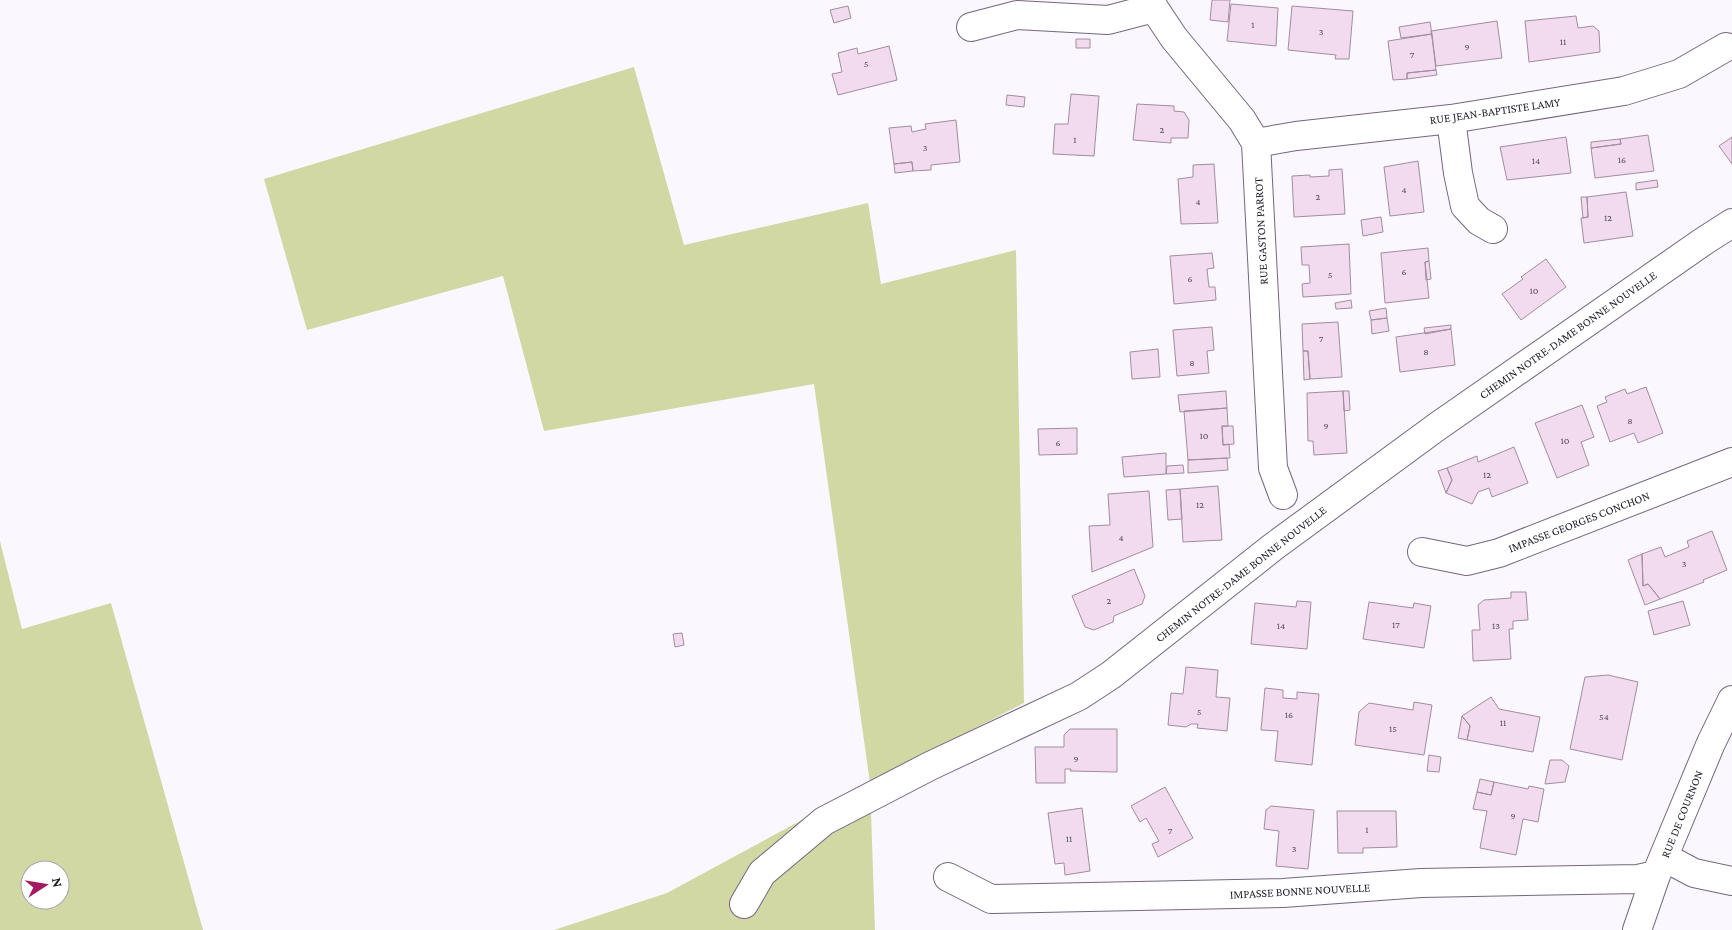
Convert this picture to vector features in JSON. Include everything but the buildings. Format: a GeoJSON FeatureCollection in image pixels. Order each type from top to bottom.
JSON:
{"type":"FeatureCollection","features":[{"type":"Feature","properties":{"kind":"street"},"geometry":{"type":"LineString","coordinates":[[971,27],[1017,15],[1108,20],[1152,4]]}},
{"type":"Feature","properties":{"kind":"street","name":"RUE GASTON PARROT"},"geometry":{"type":"LineString","coordinates":[[1152,4],[1174,38],[1242,120],[1256,143],[1273,468],[1283,495]]}},
{"type":"Feature","properties":{"kind":"street","name":"RUE JEAN-BAPTISTE LAMY"},"geometry":{"type":"LineString","coordinates":[[1256,143],[1296,136],[1451,119],[1624,92],[1679,74],[1726,47]]}},
{"type":"Feature","properties":{"kind":"street"},"geometry":{"type":"LineString","coordinates":[[1451,119],[1458,173],[1465,206],[1478,220],[1493,230]]}},
{"type":"Feature","properties":{"kind":"street","name":"CHEMIN NOTRE-DAME BONNE NOUVELLE"},"geometry":{"type":"LineString","coordinates":[[744,904],[762,873],[824,821],[930,766],[1079,696],[1111,675],[1273,547],[1438,426],[1704,241],[1732,224]]}},
{"type":"Feature","properties":{"kind":"street","name":"IMPASSE GEORGES CONCHON"},"geometry":{"type":"LineString","coordinates":[[1422,552],[1468,561],[1499,553],[1732,462]]}},
{"type":"Feature","properties":{"kind":"street","name":"RUE DE COURNON"},"geometry":{"type":"LineString","coordinates":[[1637,930],[1660,866],[1711,743],[1732,700]]}},
{"type":"Feature","properties":{"kind":"street"},"geometry":{"type":"LineString","coordinates":[[1660,866],[1732,880]]}},
{"type":"Feature","properties":{"kind":"street","name":"IMPASSE BONNE NOUVELLE"},"geometry":{"type":"LineString","coordinates":[[948,877],[991,899],[1283,893],[1421,884],[1638,879],[1660,866]]}},
{"type":"Feature","properties":{"kind":"green space"},"geometry":{"type":"Polygon","coordinates":[[[634,67],[684,245],[868,203],[881,284],[1016,250],[1024,703],[870,783],[814,384],[544,431],[503,276],[307,330],[264,179],[634,67]]]}},
{"type":"Feature","properties":{"kind":"green space"},"geometry":{"type":"Polygon","coordinates":[[[0,541],[22,629],[111,603],[203,930],[0,930],[0,541]]]}},
{"type":"Feature","properties":{"kind":"green space"},"geometry":{"type":"Polygon","coordinates":[[[870,783],[875,930],[554,930],[667,893],[870,783]]]}}]}
